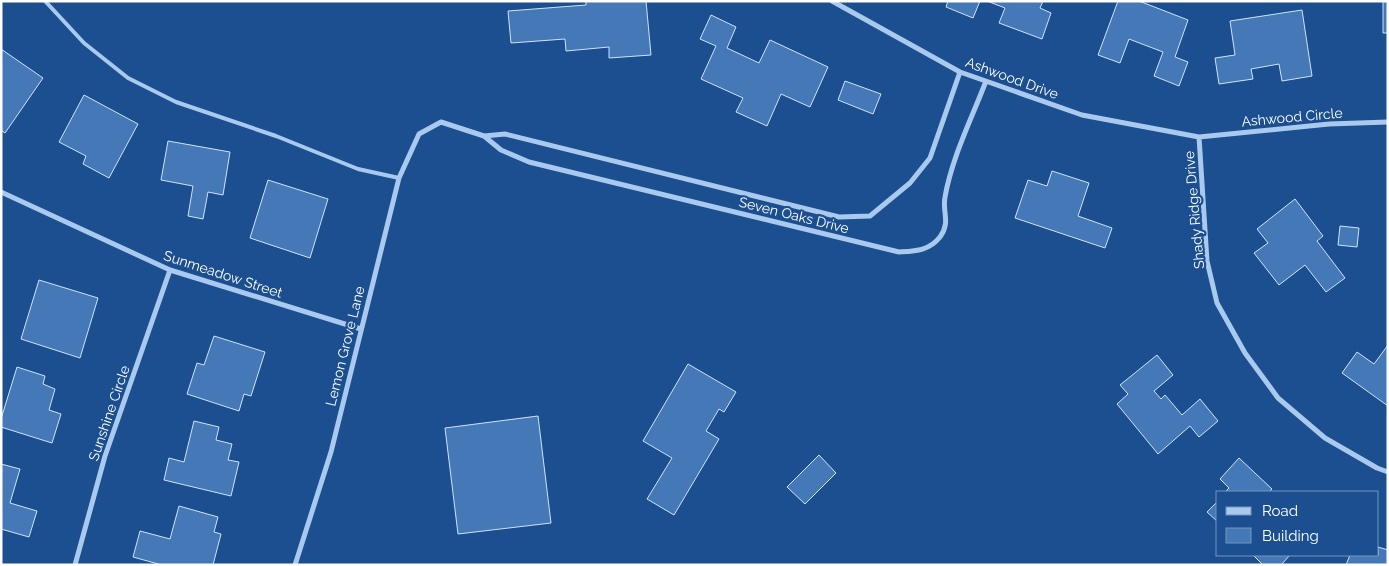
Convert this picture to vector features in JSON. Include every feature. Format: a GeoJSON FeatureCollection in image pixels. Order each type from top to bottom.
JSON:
{"type":"FeatureCollection","features":[{"type":"Feature","properties":{"kind":"street","name":"Ashwood Drive"},"geometry":{"type":"LineString","coordinates":[[832,1],[960,72],[1082,115],[1199,138]]}},
{"type":"Feature","properties":{"kind":"street","name":"Seven Oaks Drive"},"geometry":{"type":"LineString","coordinates":[[484,136],[505,134],[839,217],[870,216],[910,183],[930,158],[960,72]]}},
{"type":"Feature","properties":{"kind":"street","name":"Seven Oaks Drive"},"geometry":{"type":"LineString","coordinates":[[419,134],[441,122],[484,136],[501,150],[529,162],[899,252],[924,251],[940,237],[947,220],[944,198],[956,158],[986,81]]}},
{"type":"Feature","properties":{"kind":"street","name":"Ashwood Circle"},"geometry":{"type":"LineString","coordinates":[[1199,138],[1330,124],[1388,122]]}},
{"type":"Feature","properties":{"kind":"street","name":"Lemon Grove Lane"},"geometry":{"type":"LineString","coordinates":[[295,565],[331,452],[399,178],[419,134]]}},
{"type":"Feature","properties":{"kind":"street","name":"Shady Ridge Drive"},"geometry":{"type":"LineString","coordinates":[[1199,138],[1207,262],[1217,303],[1240,344],[1278,398],[1325,438],[1377,468],[1388,472]]}},
{"type":"Feature","properties":{"kind":"street","name":"Sunmeadow Street"},"geometry":{"type":"LineString","coordinates":[[1,192],[170,270],[361,329]]}},
{"type":"Feature","properties":{"kind":"street","name":"Sunshine Circle"},"geometry":{"type":"LineString","coordinates":[[75,565],[106,456],[170,270]]}},
{"type":"Feature","properties":{"kind":"lane"},"geometry":{"type":"LineString","coordinates":[[45,1],[84,43],[128,78],[176,102],[276,136],[358,169],[399,178]]}},
{"type":"Feature","properties":{"kind":"building"},"geometry":{"type":"Polygon","coordinates":[[[586,1],[646,1],[651,55],[609,58],[609,47],[566,51],[565,39],[511,43],[508,11],[586,5],[586,1]]]}},
{"type":"Feature","properties":{"kind":"building"},"geometry":{"type":"Polygon","coordinates":[[[948,1],[980,1],[973,18],[946,7],[948,1]]]}},
{"type":"Feature","properties":{"kind":"building"},"geometry":{"type":"Polygon","coordinates":[[[987,1],[1043,1],[1040,8],[1051,13],[1042,39],[999,23],[1005,8],[987,1]]]}},
{"type":"Feature","properties":{"kind":"building"},"geometry":{"type":"Polygon","coordinates":[[[1118,1],[1139,1],[1188,20],[1175,57],[1188,62],[1179,86],[1154,76],[1163,52],[1129,39],[1120,63],[1098,55],[1118,1]]]}},
{"type":"Feature","properties":{"kind":"building"},"geometry":{"type":"Polygon","coordinates":[[[1383,1],[1388,1],[1388,33],[1383,33],[1383,1]]]}},
{"type":"Feature","properties":{"kind":"building"},"geometry":{"type":"Polygon","coordinates":[[[1302,10],[1312,76],[1282,81],[1279,64],[1251,69],[1253,79],[1219,84],[1215,58],[1235,55],[1230,21],[1302,10]]]}},
{"type":"Feature","properties":{"kind":"building"},"geometry":{"type":"Polygon","coordinates":[[[711,15],[736,27],[727,48],[759,63],[770,40],[828,67],[810,107],[781,94],[767,126],[736,112],[743,98],[701,79],[716,46],[700,39],[711,15]]]}},
{"type":"Feature","properties":{"kind":"building"},"geometry":{"type":"Polygon","coordinates":[[[1,49],[43,78],[5,133],[1,130],[1,49]]]}},
{"type":"Feature","properties":{"kind":"building"},"geometry":{"type":"Polygon","coordinates":[[[845,81],[881,94],[873,114],[838,100],[845,81]]]}},
{"type":"Feature","properties":{"kind":"building"},"geometry":{"type":"Polygon","coordinates":[[[84,95],[138,124],[109,178],[83,164],[86,156],[59,142],[84,95]]]}},
{"type":"Feature","properties":{"kind":"building"},"geometry":{"type":"Polygon","coordinates":[[[168,141],[230,152],[223,195],[208,192],[203,219],[188,216],[193,186],[161,180],[168,141]]]}},
{"type":"Feature","properties":{"kind":"building"},"geometry":{"type":"Polygon","coordinates":[[[1052,171],[1089,183],[1078,216],[1112,228],[1105,248],[1015,218],[1028,180],[1047,186],[1052,171]]]}},
{"type":"Feature","properties":{"kind":"building"},"geometry":{"type":"Polygon","coordinates":[[[268,180],[328,199],[310,258],[250,238],[268,180]]]}},
{"type":"Feature","properties":{"kind":"building"},"geometry":{"type":"Polygon","coordinates":[[[1295,199],[1323,236],[1317,241],[1345,278],[1326,292],[1305,265],[1279,285],[1254,253],[1268,243],[1257,229],[1295,199]]]}},
{"type":"Feature","properties":{"kind":"building"},"geometry":{"type":"Polygon","coordinates":[[[1340,226],[1359,228],[1357,247],[1338,245],[1340,226]]]}},
{"type":"Feature","properties":{"kind":"building"},"geometry":{"type":"Polygon","coordinates":[[[39,280],[98,298],[80,358],[21,339],[39,280]]]}},
{"type":"Feature","properties":{"kind":"building"},"geometry":{"type":"Polygon","coordinates":[[[214,336],[265,352],[251,396],[244,394],[239,411],[187,394],[197,363],[204,365],[214,336]]]}},
{"type":"Feature","properties":{"kind":"building"},"geometry":{"type":"Polygon","coordinates":[[[1388,345],[1388,406],[1342,373],[1357,352],[1374,364],[1388,345]]]}},
{"type":"Feature","properties":{"kind":"building"},"geometry":{"type":"Polygon","coordinates":[[[1157,355],[1173,375],[1154,391],[1161,399],[1165,395],[1182,415],[1200,399],[1218,421],[1199,437],[1190,426],[1158,454],[1117,404],[1128,394],[1120,385],[1157,355]]]}},
{"type":"Feature","properties":{"kind":"building"},"geometry":{"type":"Polygon","coordinates":[[[688,364],[736,392],[724,412],[719,409],[706,431],[719,439],[674,515],[647,499],[672,458],[643,441],[688,364]]]}},
{"type":"Feature","properties":{"kind":"building"},"geometry":{"type":"Polygon","coordinates":[[[17,367],[45,376],[43,384],[55,389],[49,410],[61,414],[52,443],[1,427],[1,419],[17,367]]]}},
{"type":"Feature","properties":{"kind":"building"},"geometry":{"type":"Polygon","coordinates":[[[538,416],[551,523],[458,534],[445,428],[538,416]]]}},
{"type":"Feature","properties":{"kind":"building"},"geometry":{"type":"Polygon","coordinates":[[[194,421],[219,427],[216,440],[232,444],[228,460],[239,462],[231,496],[164,480],[169,458],[184,462],[194,421]]]}},
{"type":"Feature","properties":{"kind":"building"},"geometry":{"type":"Polygon","coordinates":[[[819,455],[836,473],[805,504],[787,487],[819,455]]]}},
{"type":"Feature","properties":{"kind":"building"},"geometry":{"type":"Polygon","coordinates":[[[1239,458],[1272,489],[1270,491],[1226,491],[1229,488],[1220,479],[1239,458]]]}},
{"type":"Feature","properties":{"kind":"building"},"geometry":{"type":"Polygon","coordinates":[[[1,464],[20,469],[10,503],[37,511],[29,537],[1,529],[1,464]]]}},
{"type":"Feature","properties":{"kind":"building"},"geometry":{"type":"Polygon","coordinates":[[[1216,503],[1216,520],[1207,512],[1216,503]]]}},
{"type":"Feature","properties":{"kind":"building"},"geometry":{"type":"Polygon","coordinates":[[[179,506],[218,517],[214,532],[221,534],[213,565],[162,565],[133,557],[140,531],[170,539],[179,506]]]}},
{"type":"Feature","properties":{"kind":"building"},"geometry":{"type":"Polygon","coordinates":[[[1379,547],[1388,550],[1388,565],[1346,565],[1350,556],[1379,556],[1379,547]]]}},
{"type":"Feature","properties":{"kind":"building"},"geometry":{"type":"Polygon","coordinates":[[[1254,556],[1289,556],[1281,565],[1263,565],[1254,556]]]}}]}
